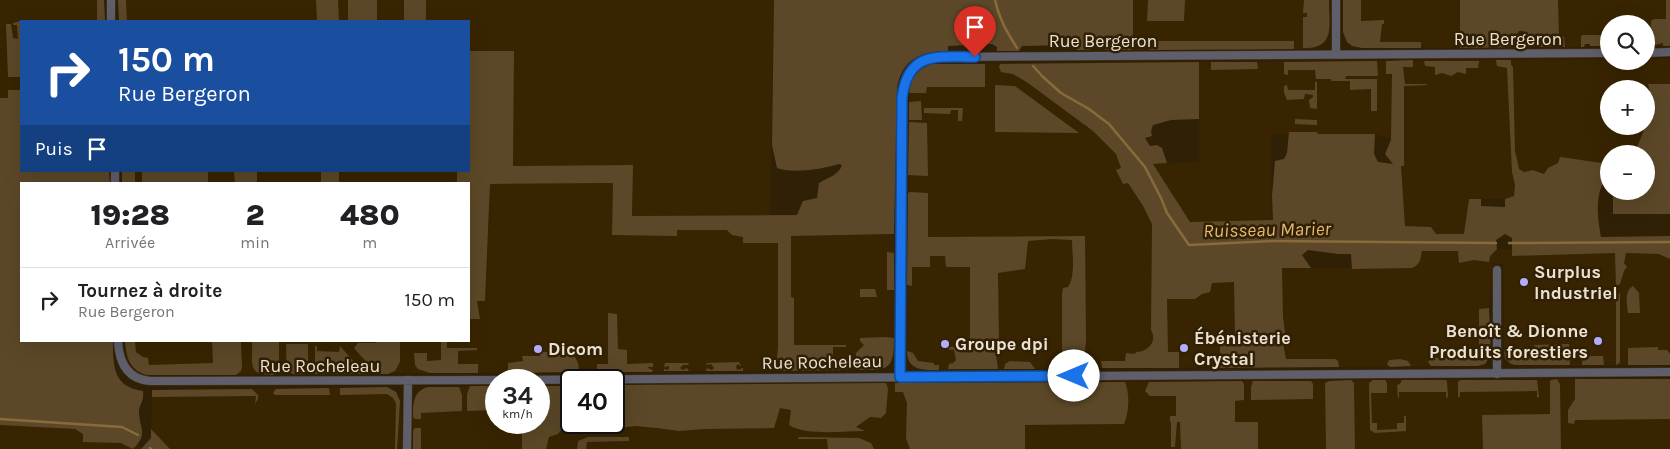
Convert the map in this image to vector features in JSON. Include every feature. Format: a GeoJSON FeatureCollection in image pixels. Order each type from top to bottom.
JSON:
{"type":"FeatureCollection","features":[{"type":"Feature","properties":{"kind":"street"},"geometry":{"type":"LineString","coordinates":[[111,0],[111,20]]}},
{"type":"Feature","properties":{"kind":"street"},"geometry":{"type":"LineString","coordinates":[[1336,0],[1336,55]]}},
{"type":"Feature","properties":{"kind":"street"},"geometry":{"type":"LineString","coordinates":[[1655,53],[1670,52]]}},
{"type":"Feature","properties":{"kind":"street","name":"Rue Bergeron"},"geometry":{"type":"LineString","coordinates":[[900,377],[902,98],[907,76],[919,62],[935,57],[1600,53]]}},
{"type":"Feature","properties":{"kind":"street"},"geometry":{"type":"LineString","coordinates":[[1497,270],[1497,374]]}},
{"type":"Feature","properties":{"kind":"street","name":"Rue Rocheleau"},"geometry":{"type":"LineString","coordinates":[[118,342],[122,363],[134,377],[144,381],[485,380]]}},
{"type":"Feature","properties":{"kind":"street","name":"Rue Rocheleau"},"geometry":{"type":"LineString","coordinates":[[550,380],[1670,372]]}},
{"type":"Feature","properties":{"kind":"street"},"geometry":{"type":"LineString","coordinates":[[407,449],[408,380]]}},
{"type":"Feature","properties":{"kind":"shaded area"},"geometry":{"type":"Polygon","coordinates":[[[0,0],[104,0],[105,20],[20,20],[20,97],[0,98],[0,0]]]}},
{"type":"Feature","properties":{"kind":"shaded area"},"geometry":{"type":"Polygon","coordinates":[[[97,0],[104,0],[105,20],[97,20],[97,0]]]}},
{"type":"Feature","properties":{"kind":"shaded area"},"geometry":{"type":"Polygon","coordinates":[[[118,0],[404,0],[404,20],[119,20],[118,0]]]}},
{"type":"Feature","properties":{"kind":"shaded area"},"geometry":{"type":"Polygon","coordinates":[[[118,0],[126,0],[127,20],[119,20],[118,0]]]}},
{"type":"Feature","properties":{"kind":"shaded area"},"geometry":{"type":"Polygon","coordinates":[[[316,0],[338,0],[339,20],[317,20],[316,0]]]}},
{"type":"Feature","properties":{"kind":"shaded area"},"geometry":{"type":"Polygon","coordinates":[[[348,0],[377,0],[377,20],[348,20],[348,0]]]}},
{"type":"Feature","properties":{"kind":"shaded area"},"geometry":{"type":"Polygon","coordinates":[[[404,0],[426,0],[426,20],[404,20],[404,0]]]}},
{"type":"Feature","properties":{"kind":"shaded area"},"geometry":{"type":"Polygon","coordinates":[[[426,0],[774,0],[770,215],[632,216],[633,165],[513,166],[514,51],[470,51],[470,20],[426,20],[426,0]]]}},
{"type":"Feature","properties":{"kind":"shaded area"},"geometry":{"type":"Polygon","coordinates":[[[774,0],[1133,0],[1132,50],[1105,50],[1104,45],[1091,45],[1090,50],[1076,50],[1078,45],[1022,46],[1019,51],[997,51],[997,47],[992,44],[948,46],[948,51],[921,55],[903,70],[897,88],[894,234],[791,236],[791,297],[794,298],[794,345],[846,345],[846,347],[833,347],[833,361],[845,361],[847,363],[847,370],[776,371],[778,346],[778,243],[743,243],[743,237],[732,235],[727,230],[677,230],[677,236],[612,235],[613,183],[490,184],[485,301],[477,301],[480,319],[470,319],[470,182],[457,182],[457,172],[470,172],[470,51],[514,51],[513,166],[633,165],[632,216],[797,215],[803,201],[817,198],[819,183],[836,174],[842,165],[799,171],[783,170],[777,168],[772,145],[774,0]]]}},
{"type":"Feature","properties":{"kind":"shaded area"},"geometry":{"type":"Polygon","coordinates":[[[1133,0],[1329,0],[1329,34],[1325,43],[1314,49],[1132,50],[1133,0]]]}},
{"type":"Feature","properties":{"kind":"shaded area"},"geometry":{"type":"Polygon","coordinates":[[[1148,0],[1185,0],[1184,21],[1147,21],[1148,0]]]}},
{"type":"Feature","properties":{"kind":"shaded area"},"geometry":{"type":"Polygon","coordinates":[[[1304,0],[1329,0],[1328,34],[1326,40],[1314,47],[1303,48],[1303,17],[1307,17],[1307,13],[1303,13],[1304,0]]]}},
{"type":"Feature","properties":{"kind":"shaded area"},"geometry":{"type":"Polygon","coordinates":[[[1343,0],[1460,0],[1460,48],[1362,48],[1352,46],[1347,42],[1343,32],[1343,0]]]}},
{"type":"Feature","properties":{"kind":"shaded area"},"geometry":{"type":"Polygon","coordinates":[[[1343,0],[1361,0],[1361,21],[1384,20],[1380,42],[1421,42],[1421,48],[1362,48],[1352,46],[1347,42],[1343,32],[1343,0]]]}},
{"type":"Feature","properties":{"kind":"shaded area"},"geometry":{"type":"Polygon","coordinates":[[[1460,0],[1558,0],[1559,35],[1564,37],[1565,47],[1524,47],[1526,35],[1523,31],[1519,31],[1516,47],[1460,48],[1460,0]]]}},
{"type":"Feature","properties":{"kind":"shaded area"},"geometry":{"type":"Polygon","coordinates":[[[1558,0],[1670,0],[1670,46],[1655,46],[1655,15],[1600,15],[1600,46],[1585,44],[1584,47],[1559,47],[1558,0]]]}},
{"type":"Feature","properties":{"kind":"shaded area"},"geometry":{"type":"Polygon","coordinates":[[[1666,0],[1670,0],[1670,46],[1663,46],[1663,43],[1655,45],[1655,19],[1666,19],[1666,0]]]}},
{"type":"Feature","properties":{"kind":"shaded area"},"geometry":{"type":"Polygon","coordinates":[[[20,21],[20,77],[8,77],[6,24],[11,24],[13,38],[18,39],[17,25],[13,25],[13,23],[20,21]]]}},
{"type":"Feature","properties":{"kind":"shaded area"},"geometry":{"type":"Polygon","coordinates":[[[1582,35],[1600,35],[1600,46],[1585,44],[1584,47],[1581,47],[1582,35]]]}},
{"type":"Feature","properties":{"kind":"shaded area"},"geometry":{"type":"Polygon","coordinates":[[[1147,41],[1294,41],[1294,49],[1149,50],[1147,41]]]}},
{"type":"Feature","properties":{"kind":"shaded area"},"geometry":{"type":"Polygon","coordinates":[[[1600,59],[1600,70],[1655,70],[1655,59],[1670,59],[1670,84],[1655,84],[1655,80],[1600,80],[1600,135],[1644,135],[1638,145],[1600,145],[1600,163],[1558,163],[1548,168],[1545,174],[1533,170],[1512,172],[1515,185],[1514,196],[1505,199],[1469,199],[1465,234],[1435,234],[1431,227],[1405,226],[1401,166],[1391,140],[1377,134],[1271,135],[1271,221],[1190,222],[1152,164],[1199,162],[1199,62],[1600,59]]]}},
{"type":"Feature","properties":{"kind":"shaded area"},"geometry":{"type":"Polygon","coordinates":[[[1413,60],[1413,67],[1403,67],[1405,84],[1427,84],[1404,86],[1404,166],[1401,166],[1405,226],[1431,227],[1436,234],[1464,234],[1469,199],[1481,199],[1481,206],[1505,207],[1505,199],[1514,196],[1515,185],[1512,172],[1507,68],[1497,66],[1496,60],[1511,60],[1513,67],[1515,151],[1519,169],[1524,172],[1533,170],[1544,174],[1548,168],[1558,163],[1560,157],[1600,163],[1598,216],[1601,237],[1670,236],[1670,259],[1659,254],[1626,253],[1624,263],[1627,267],[1620,284],[1616,287],[1615,253],[1512,256],[1512,238],[1505,234],[1496,240],[1497,249],[1490,256],[1489,262],[1474,260],[1459,263],[1458,251],[1422,251],[1419,263],[1412,268],[1352,269],[1351,254],[1308,250],[1302,255],[1311,268],[1282,268],[1285,333],[1283,343],[1286,359],[1335,359],[1338,361],[1339,367],[1215,368],[1214,359],[1220,358],[1220,335],[1235,334],[1234,282],[1212,283],[1210,292],[1202,294],[1195,299],[1167,299],[1168,352],[1179,352],[1179,368],[1102,368],[1101,361],[1125,361],[1126,353],[1135,354],[1140,352],[1150,346],[1152,342],[1152,224],[1128,183],[1123,184],[1116,170],[1121,168],[1116,154],[1093,131],[1028,83],[1013,74],[1001,72],[1000,64],[1199,62],[1199,119],[1171,120],[1153,125],[1152,136],[1145,138],[1150,146],[1157,145],[1162,148],[1167,163],[1153,164],[1190,222],[1273,220],[1272,196],[1275,161],[1284,159],[1287,153],[1289,132],[1375,134],[1374,154],[1378,162],[1393,164],[1385,154],[1391,140],[1392,74],[1386,74],[1386,61],[1413,60]]]}},
{"type":"Feature","properties":{"kind":"shaded area"},"geometry":{"type":"Polygon","coordinates":[[[1377,61],[1378,76],[1346,76],[1345,79],[1377,79],[1377,111],[1371,111],[1371,89],[1350,90],[1350,81],[1316,79],[1315,70],[1288,70],[1288,75],[1284,74],[1284,62],[1377,61]]]}},
{"type":"Feature","properties":{"kind":"shaded area"},"geometry":{"type":"Polygon","coordinates":[[[1424,61],[1479,61],[1478,68],[1466,68],[1466,74],[1458,72],[1451,76],[1442,73],[1435,75],[1435,67],[1425,66],[1424,61]]]}},
{"type":"Feature","properties":{"kind":"shaded area"},"geometry":{"type":"Polygon","coordinates":[[[1211,62],[1257,62],[1258,68],[1211,70],[1211,62]]]}},
{"type":"Feature","properties":{"kind":"shaded area"},"geometry":{"type":"Polygon","coordinates":[[[1025,63],[1116,154],[1121,168],[1117,170],[1123,184],[1127,182],[1152,224],[1153,284],[1235,282],[1235,367],[919,370],[909,363],[907,355],[910,84],[913,77],[919,71],[932,64],[1025,63]]]}},
{"type":"Feature","properties":{"kind":"shaded area"},"geometry":{"type":"Polygon","coordinates":[[[932,64],[985,64],[985,87],[927,87],[926,93],[909,93],[911,83],[916,75],[932,64]]]}},
{"type":"Feature","properties":{"kind":"shaded area"},"geometry":{"type":"Polygon","coordinates":[[[1315,82],[1317,82],[1317,109],[1310,108],[1309,100],[1313,95],[1305,94],[1304,99],[1287,100],[1284,86],[1287,85],[1288,90],[1315,90],[1315,82]]]}},
{"type":"Feature","properties":{"kind":"shaded area"},"geometry":{"type":"Polygon","coordinates":[[[1655,84],[1670,84],[1670,214],[1613,214],[1613,200],[1655,200],[1655,145],[1638,145],[1642,135],[1655,135],[1655,84]]]}},
{"type":"Feature","properties":{"kind":"shaded area"},"geometry":{"type":"Polygon","coordinates":[[[995,85],[1015,86],[1079,133],[995,132],[995,85]]]}},
{"type":"Feature","properties":{"kind":"shaded area"},"geometry":{"type":"Polygon","coordinates":[[[8,90],[20,90],[20,172],[109,172],[110,182],[20,182],[20,342],[113,342],[113,359],[120,380],[133,389],[143,391],[139,411],[142,435],[138,444],[133,449],[121,443],[83,442],[83,434],[75,429],[0,425],[0,98],[8,98],[8,90]]]}},
{"type":"Feature","properties":{"kind":"shaded area"},"geometry":{"type":"Polygon","coordinates":[[[921,101],[922,120],[909,120],[909,102],[921,101]]]}},
{"type":"Feature","properties":{"kind":"shaded area"},"geometry":{"type":"Polygon","coordinates":[[[924,108],[963,108],[962,121],[958,121],[958,110],[951,110],[950,114],[924,113],[924,108]]]}},
{"type":"Feature","properties":{"kind":"shaded area"},"geometry":{"type":"Polygon","coordinates":[[[1295,119],[1317,120],[1317,125],[1295,124],[1295,119]]]}},
{"type":"Feature","properties":{"kind":"shaded area"},"geometry":{"type":"Polygon","coordinates":[[[909,122],[927,123],[928,176],[908,175],[909,122]]]}},
{"type":"Feature","properties":{"kind":"shaded area"},"geometry":{"type":"Polygon","coordinates":[[[122,172],[457,172],[457,182],[122,182],[122,172]]]}},
{"type":"Feature","properties":{"kind":"shaded area"},"geometry":{"type":"Polygon","coordinates":[[[122,172],[135,172],[135,182],[122,182],[122,172]]]}},
{"type":"Feature","properties":{"kind":"shaded area"},"geometry":{"type":"Polygon","coordinates":[[[142,172],[208,172],[208,182],[142,182],[142,172]]]}},
{"type":"Feature","properties":{"kind":"shaded area"},"geometry":{"type":"Polygon","coordinates":[[[234,172],[257,172],[257,182],[235,182],[234,172]]]}},
{"type":"Feature","properties":{"kind":"shaded area"},"geometry":{"type":"Polygon","coordinates":[[[321,172],[339,172],[339,182],[321,182],[321,172]]]}},
{"type":"Feature","properties":{"kind":"shaded area"},"geometry":{"type":"Polygon","coordinates":[[[613,183],[612,235],[705,226],[786,236],[894,234],[894,356],[888,366],[880,370],[625,372],[625,369],[560,369],[560,372],[550,372],[550,369],[485,369],[485,373],[153,375],[141,373],[127,359],[125,342],[470,342],[470,300],[485,301],[490,184],[613,183]]]}},
{"type":"Feature","properties":{"kind":"shaded area"},"geometry":{"type":"Polygon","coordinates":[[[908,193],[928,193],[928,237],[1085,236],[1086,339],[1084,369],[1049,369],[1052,362],[1062,360],[1062,293],[1063,288],[1068,287],[1070,282],[1073,264],[1072,240],[1052,239],[1028,241],[1025,269],[998,273],[999,343],[996,355],[998,369],[948,369],[949,364],[956,360],[954,350],[946,349],[946,347],[958,347],[956,342],[970,342],[970,267],[946,267],[945,256],[930,256],[930,267],[912,267],[912,286],[907,285],[908,193]]]}},
{"type":"Feature","properties":{"kind":"shaded area"},"geometry":{"type":"Polygon","coordinates":[[[1464,248],[1512,249],[1512,256],[1615,253],[1659,254],[1670,259],[1670,365],[1511,364],[1505,359],[1504,350],[1503,264],[1493,263],[1489,308],[1491,355],[1485,364],[1478,366],[1285,367],[1282,268],[1412,268],[1421,251],[1458,251],[1464,248]]]}},
{"type":"Feature","properties":{"kind":"shaded area"},"geometry":{"type":"Polygon","coordinates":[[[887,252],[894,253],[894,290],[887,290],[887,252]]]}},
{"type":"Feature","properties":{"kind":"shaded area"},"geometry":{"type":"Polygon","coordinates":[[[1633,286],[1639,293],[1640,313],[1628,313],[1627,294],[1633,286]]]}},
{"type":"Feature","properties":{"kind":"shaded area"},"geometry":{"type":"Polygon","coordinates":[[[860,289],[875,289],[877,297],[860,297],[860,289]]]}},
{"type":"Feature","properties":{"kind":"shaded area"},"geometry":{"type":"Polygon","coordinates":[[[1620,293],[1620,363],[1616,365],[1616,296],[1620,293]]]}},
{"type":"Feature","properties":{"kind":"shaded area"},"geometry":{"type":"Polygon","coordinates":[[[1489,308],[1491,355],[1485,364],[1478,366],[1431,366],[1428,362],[1431,358],[1479,358],[1479,309],[1489,308]]]}},
{"type":"Feature","properties":{"kind":"shaded area"},"geometry":{"type":"Polygon","coordinates":[[[608,313],[617,314],[618,349],[627,350],[627,364],[653,363],[653,367],[648,368],[653,370],[652,372],[625,372],[625,369],[597,369],[597,364],[608,364],[608,313]]]}},
{"type":"Feature","properties":{"kind":"shaded area"},"geometry":{"type":"Polygon","coordinates":[[[860,338],[894,338],[894,349],[887,367],[875,370],[856,370],[856,353],[864,345],[860,338]]]}},
{"type":"Feature","properties":{"kind":"shaded area"},"geometry":{"type":"Polygon","coordinates":[[[125,342],[135,342],[136,352],[148,358],[149,365],[213,363],[212,342],[241,342],[242,367],[241,371],[236,375],[147,375],[133,367],[126,352],[125,342]]]}},
{"type":"Feature","properties":{"kind":"shaded area"},"geometry":{"type":"Polygon","coordinates":[[[252,342],[279,342],[279,368],[274,375],[259,373],[253,367],[252,342]]]}},
{"type":"Feature","properties":{"kind":"shaded area"},"geometry":{"type":"Polygon","coordinates":[[[400,342],[400,362],[395,371],[388,374],[377,374],[354,348],[358,343],[400,342]]]}},
{"type":"Feature","properties":{"kind":"shaded area"},"geometry":{"type":"Polygon","coordinates":[[[441,342],[447,342],[447,348],[477,348],[477,350],[458,351],[458,364],[478,364],[478,373],[430,373],[418,369],[415,365],[414,353],[427,353],[427,361],[441,360],[441,342]]]}},
{"type":"Feature","properties":{"kind":"shaded area"},"geometry":{"type":"Polygon","coordinates":[[[555,342],[564,346],[575,356],[579,369],[560,369],[560,372],[550,372],[550,369],[508,369],[508,363],[523,361],[522,356],[540,356],[540,352],[554,352],[555,342]]]}},
{"type":"Feature","properties":{"kind":"shaded area"},"geometry":{"type":"Polygon","coordinates":[[[286,344],[308,344],[308,372],[306,374],[295,374],[288,369],[286,344]]]}},
{"type":"Feature","properties":{"kind":"shaded area"},"geometry":{"type":"Polygon","coordinates":[[[1569,344],[1570,365],[1516,365],[1511,364],[1505,359],[1504,350],[1506,348],[1569,344]]]}},
{"type":"Feature","properties":{"kind":"shaded area"},"geometry":{"type":"Polygon","coordinates":[[[315,346],[317,346],[317,351],[339,352],[340,346],[365,374],[315,374],[315,346]]]}},
{"type":"Feature","properties":{"kind":"shaded area"},"geometry":{"type":"Polygon","coordinates":[[[1658,347],[1658,350],[1667,350],[1670,354],[1670,365],[1628,365],[1628,348],[1658,347]]]}},
{"type":"Feature","properties":{"kind":"shaded area"},"geometry":{"type":"Polygon","coordinates":[[[907,351],[913,353],[918,361],[939,365],[939,370],[922,369],[913,366],[908,358],[907,351]]]}},
{"type":"Feature","properties":{"kind":"shaded area"},"geometry":{"type":"Polygon","coordinates":[[[1583,356],[1603,356],[1604,365],[1582,365],[1583,356]]]}},
{"type":"Feature","properties":{"kind":"shaded area"},"geometry":{"type":"Polygon","coordinates":[[[1400,359],[1408,361],[1411,366],[1390,367],[1387,364],[1389,360],[1400,359]]]}},
{"type":"Feature","properties":{"kind":"shaded area"},"geometry":{"type":"Polygon","coordinates":[[[1010,361],[1030,362],[1035,369],[1004,369],[1005,364],[1010,361]]]}},
{"type":"Feature","properties":{"kind":"shaded area"},"geometry":{"type":"Polygon","coordinates":[[[739,362],[741,366],[737,364],[736,368],[738,370],[743,368],[743,371],[706,371],[707,368],[712,370],[714,368],[711,364],[706,365],[707,363],[739,362]]]}},
{"type":"Feature","properties":{"kind":"shaded area"},"geometry":{"type":"Polygon","coordinates":[[[665,363],[688,363],[689,365],[683,365],[680,368],[683,370],[687,368],[689,371],[664,371],[664,369],[668,370],[669,368],[669,366],[664,367],[665,363]]]}},
{"type":"Feature","properties":{"kind":"shaded area"},"geometry":{"type":"Polygon","coordinates":[[[1557,379],[1670,379],[1670,449],[1561,449],[1560,384],[1557,379]]]}},
{"type":"Feature","properties":{"kind":"shaded area"},"geometry":{"type":"Polygon","coordinates":[[[1557,379],[1560,384],[1561,449],[1483,449],[1482,415],[1550,414],[1550,381],[1557,379]]]}},
{"type":"Feature","properties":{"kind":"shaded area"},"geometry":{"type":"Polygon","coordinates":[[[1575,379],[1670,379],[1670,419],[1575,420],[1574,424],[1568,423],[1568,410],[1575,399],[1575,379]]]}},
{"type":"Feature","properties":{"kind":"shaded area"},"geometry":{"type":"Polygon","coordinates":[[[1351,380],[1551,380],[1550,414],[1483,415],[1483,449],[1355,449],[1354,383],[1351,380]]]}},
{"type":"Feature","properties":{"kind":"shaded area"},"geometry":{"type":"Polygon","coordinates":[[[1351,380],[1354,383],[1355,449],[1326,449],[1325,383],[1329,381],[1351,380]]]}},
{"type":"Feature","properties":{"kind":"shaded area"},"geometry":{"type":"Polygon","coordinates":[[[1373,380],[1385,380],[1387,383],[1387,393],[1371,393],[1372,423],[1377,423],[1377,430],[1397,429],[1397,423],[1404,423],[1404,416],[1406,416],[1406,431],[1375,433],[1370,430],[1369,383],[1373,380]]]}},
{"type":"Feature","properties":{"kind":"shaded area"},"geometry":{"type":"Polygon","coordinates":[[[1402,380],[1446,380],[1448,397],[1446,398],[1446,392],[1399,392],[1398,398],[1397,385],[1402,380]]]}},
{"type":"Feature","properties":{"kind":"shaded area"},"geometry":{"type":"Polygon","coordinates":[[[1460,380],[1537,380],[1539,397],[1537,397],[1537,391],[1460,392],[1460,397],[1458,397],[1458,382],[1460,380]]]}},
{"type":"Feature","properties":{"kind":"shaded area"},"geometry":{"type":"Polygon","coordinates":[[[1235,381],[1329,381],[1325,383],[1326,449],[1258,449],[1258,422],[1235,423],[1235,381]]]}},
{"type":"Feature","properties":{"kind":"shaded area"},"geometry":{"type":"Polygon","coordinates":[[[1242,381],[1244,384],[1244,400],[1235,401],[1235,422],[1258,422],[1258,449],[1181,449],[1180,422],[1177,422],[1175,447],[1171,447],[1170,416],[1176,416],[1176,396],[1150,396],[1145,391],[1149,382],[1242,381]]]}},
{"type":"Feature","properties":{"kind":"shaded area"},"geometry":{"type":"Polygon","coordinates":[[[1253,381],[1311,381],[1313,384],[1313,399],[1251,400],[1253,381]]]}},
{"type":"Feature","properties":{"kind":"shaded area"},"geometry":{"type":"Polygon","coordinates":[[[1125,382],[1181,382],[1181,449],[1025,449],[1025,425],[1122,424],[1128,391],[1125,382]]]}},
{"type":"Feature","properties":{"kind":"shaded area"},"geometry":{"type":"Polygon","coordinates":[[[1125,382],[1128,392],[1128,403],[1124,424],[1025,425],[1025,449],[910,449],[906,438],[907,403],[903,392],[895,392],[895,383],[1125,382]]]}},
{"type":"Feature","properties":{"kind":"shaded area"},"geometry":{"type":"Polygon","coordinates":[[[886,383],[888,389],[886,413],[881,418],[870,417],[856,427],[865,431],[805,431],[789,425],[791,410],[780,408],[774,428],[679,431],[635,426],[625,427],[625,385],[886,383]]]}},
{"type":"Feature","properties":{"kind":"shaded area"},"geometry":{"type":"Polygon","coordinates":[[[916,383],[915,449],[413,449],[413,403],[418,391],[428,387],[485,386],[485,434],[550,434],[550,386],[560,386],[560,434],[625,434],[625,385],[916,383]]]}},
{"type":"Feature","properties":{"kind":"shaded area"},"geometry":{"type":"Polygon","coordinates":[[[470,386],[485,386],[485,410],[467,411],[467,394],[470,386]]]}},
{"type":"Feature","properties":{"kind":"shaded area"},"geometry":{"type":"Polygon","coordinates":[[[550,386],[560,386],[560,431],[549,437],[546,449],[522,449],[522,434],[550,434],[550,386]]]}},
{"type":"Feature","properties":{"kind":"shaded area"},"geometry":{"type":"Polygon","coordinates":[[[387,387],[396,392],[401,403],[402,449],[170,449],[151,429],[152,390],[387,387]]]}},
{"type":"Feature","properties":{"kind":"shaded area"},"geometry":{"type":"Polygon","coordinates":[[[387,387],[396,392],[400,401],[397,449],[395,449],[396,403],[393,398],[387,394],[340,395],[340,388],[387,387]]]}},
{"type":"Feature","properties":{"kind":"shaded area"},"geometry":{"type":"Polygon","coordinates":[[[428,387],[459,387],[462,395],[462,411],[421,413],[421,419],[415,419],[413,417],[413,407],[415,399],[419,392],[428,387]]]}},
{"type":"Feature","properties":{"kind":"shaded area"},"geometry":{"type":"Polygon","coordinates":[[[329,388],[330,395],[275,395],[273,393],[276,389],[329,388]]]}},
{"type":"Feature","properties":{"kind":"shaded area"},"geometry":{"type":"Polygon","coordinates":[[[252,389],[258,395],[255,404],[256,396],[152,397],[152,390],[252,389]]]}},
{"type":"Feature","properties":{"kind":"shaded area"},"geometry":{"type":"Polygon","coordinates":[[[0,423],[108,431],[130,435],[143,449],[0,449],[0,423]]]}},
{"type":"Feature","properties":{"kind":"shaded area"},"geometry":{"type":"Polygon","coordinates":[[[421,428],[421,449],[413,449],[413,430],[421,428]]]}},
{"type":"Feature","properties":{"kind":"shaded area"},"geometry":{"type":"Polygon","coordinates":[[[151,429],[170,449],[141,449],[151,438],[151,429]]]}},
{"type":"Feature","properties":{"kind":"shaded area"},"geometry":{"type":"Polygon","coordinates":[[[588,437],[629,437],[629,441],[587,442],[586,449],[577,449],[578,441],[588,437]]]}},
{"type":"Feature","properties":{"kind":"shaded area"},"geometry":{"type":"Polygon","coordinates":[[[799,437],[859,438],[871,443],[874,449],[828,449],[827,439],[798,439],[799,437]]]}},
{"type":"Feature","properties":{"kind":"waterway","name":"Ruisseau Marier"},"geometry":{"type":"LineString","coordinates":[[995,0],[1001,19],[1017,48]]}},
{"type":"Feature","properties":{"kind":"waterway","name":"Ruisseau Marier"},"geometry":{"type":"LineString","coordinates":[[1033,66],[1061,93],[1089,109],[1109,124],[1145,167],[1167,213],[1189,245],[1272,241],[1496,243]]}},
{"type":"Feature","properties":{"kind":"waterway","name":"Ruisseau Marier"},"geometry":{"type":"LineString","coordinates":[[1509,243],[1670,242]]}},
{"type":"Feature","properties":{"kind":"waterway"},"geometry":{"type":"LineString","coordinates":[[0,419],[122,427],[138,435]]}},
{"type":"Feature","properties":{"kind":"place","name":"Surplus Industriel"},"geometry":{"type":"Point","coordinates":[1524,282]}},
{"type":"Feature","properties":{"kind":"place","name":"Benoît & Dionne Produits forestiers"},"geometry":{"type":"Point","coordinates":[1598,341]}},
{"type":"Feature","properties":{"kind":"place","name":"Groupe dpi"},"geometry":{"type":"Point","coordinates":[945,344]}},
{"type":"Feature","properties":{"kind":"place","name":"Ébénisterie Crystal"},"geometry":{"type":"Point","coordinates":[1184,348]}},
{"type":"Feature","properties":{"kind":"place","name":"Dicom"},"geometry":{"type":"Point","coordinates":[538,349]}},
{"type":"Feature","properties":{"kind":"route"},"geometry":{"type":"LineString","coordinates":[[975,57],[930,58],[914,66],[904,82],[902,98],[900,377],[1074,376]]}}]}
